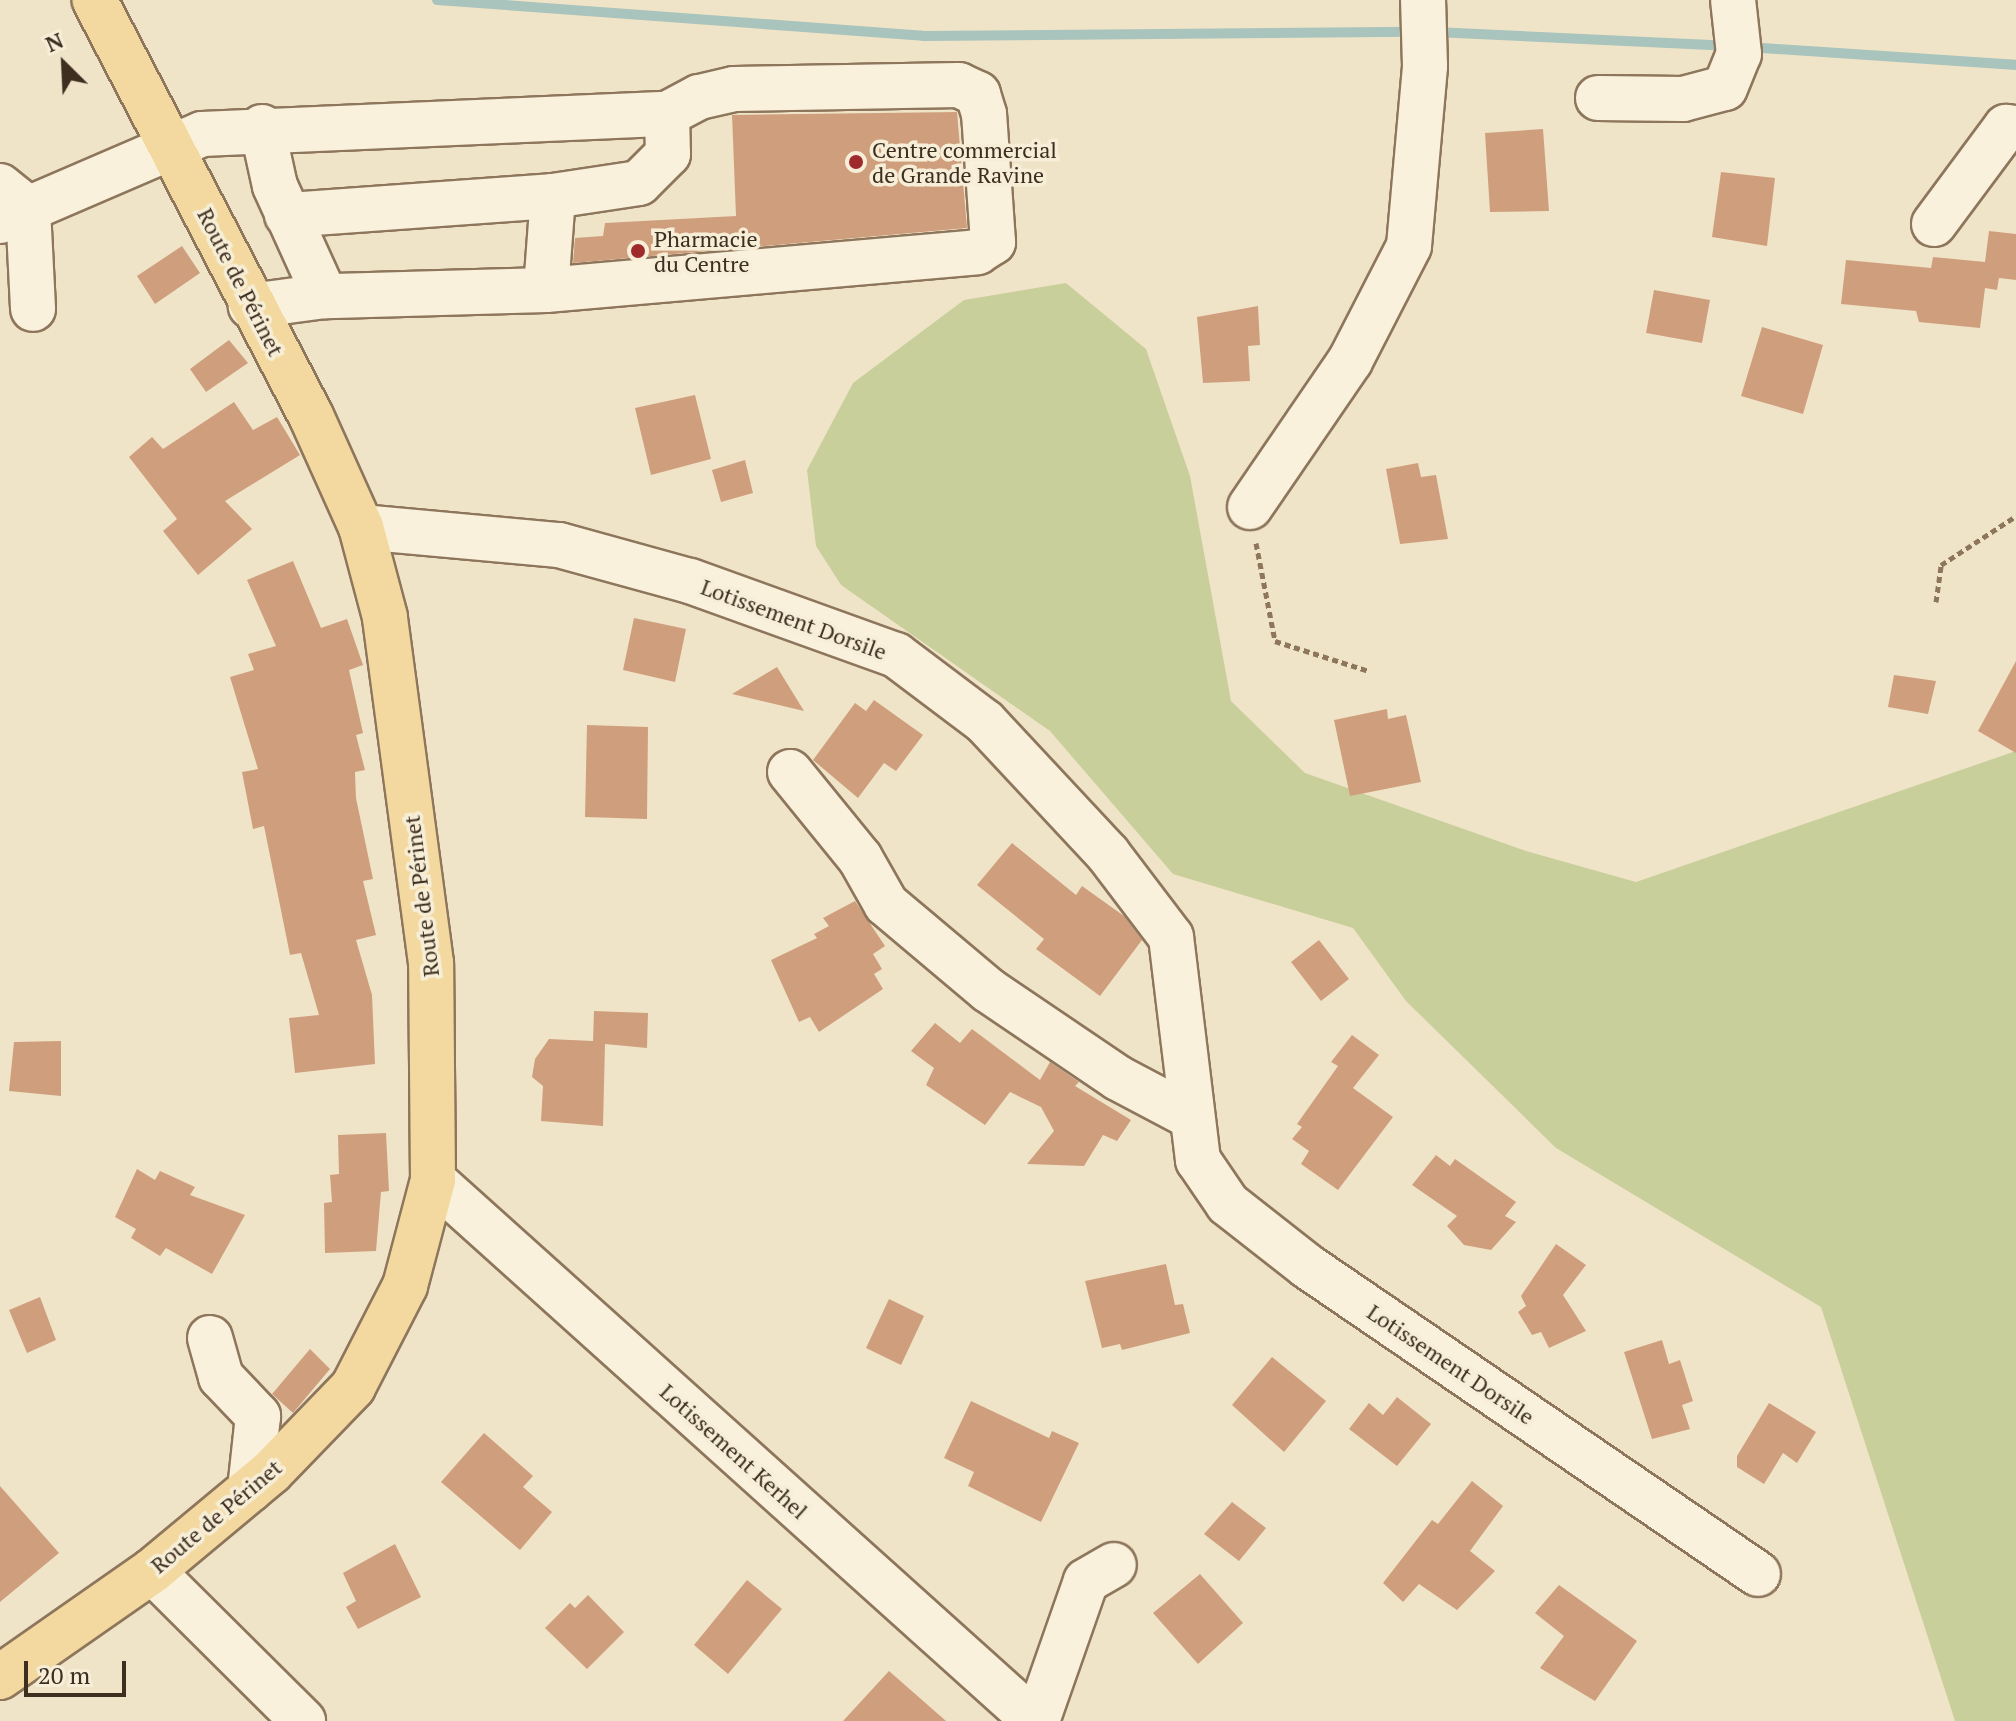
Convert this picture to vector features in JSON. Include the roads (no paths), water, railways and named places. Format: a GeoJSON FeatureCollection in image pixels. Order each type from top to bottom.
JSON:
{"type":"FeatureCollection","features":[{"type":"Feature","properties":{"kind":"main road","name":"Route de Périnet"},"geometry":{"type":"LineString","coordinates":[[0,1677],[152,1571],[250,1490],[353,1387],[405,1286],[433,1180],[431,963],[385,617],[361,527],[311,416],[101,13]]}},
{"type":"Feature","properties":{"kind":"street"},"geometry":{"type":"LineString","coordinates":[[1250,507],[1350,361],[1409,246],[1425,66],[1424,9]]}},
{"type":"Feature","properties":{"kind":"street"},"geometry":{"type":"LineString","coordinates":[[1598,98],[1683,99],[1725,88],[1736,29]]}},
{"type":"Feature","properties":{"kind":"street"},"geometry":{"type":"LineString","coordinates":[[33,309],[9,205],[202,134],[262,127],[624,120],[667,114],[699,97],[734,89],[959,85],[978,94],[984,114],[993,242],[977,252],[546,290],[325,296],[251,306]]}},
{"type":"Feature","properties":{"kind":"street"},"geometry":{"type":"LineString","coordinates":[[287,215],[553,196],[639,183],[668,154],[667,114]]}},
{"type":"Feature","properties":{"kind":"street"},"geometry":{"type":"LineString","coordinates":[[262,127],[268,165],[287,215],[325,296]]}},
{"type":"Feature","properties":{"kind":"street"},"geometry":{"type":"LineString","coordinates":[[1934,224],[2006,127],[2016,128]]}},
{"type":"Feature","properties":{"kind":"street"},"geometry":{"type":"LineString","coordinates":[[546,290],[553,196]]}},
{"type":"Feature","properties":{"kind":"street","name":"Lotissement Dorsile"},"geometry":{"type":"LineString","coordinates":[[361,527],[559,545],[690,581],[896,655],[985,722],[1108,854],[1171,937],[1198,1160],[1228,1204],[1307,1266],[1758,1574]]}},
{"type":"Feature","properties":{"kind":"street"},"geometry":{"type":"LineString","coordinates":[[790,772],[860,858],[898,913],[988,990],[1118,1078],[1192,1117]]}},
{"type":"Feature","properties":{"kind":"street","name":"Lotissement Kerhel"},"geometry":{"type":"LineString","coordinates":[[433,1180],[1036,1721]]}},
{"type":"Feature","properties":{"kind":"street"},"geometry":{"type":"LineString","coordinates":[[210,1338],[221,1377],[258,1416],[250,1490]]}},
{"type":"Feature","properties":{"kind":"street"},"geometry":{"type":"LineString","coordinates":[[1036,1721],[1086,1581],[1114,1565]]}},
{"type":"Feature","properties":{"kind":"street"},"geometry":{"type":"LineString","coordinates":[[152,1571],[303,1721]]}},
{"type":"Feature","properties":{"kind":"waterway"},"geometry":{"type":"LineString","coordinates":[[437,0],[923,36],[1415,32]]}},
{"type":"Feature","properties":{"kind":"waterway"},"geometry":{"type":"LineString","coordinates":[[1435,32],[1727,46]]}},
{"type":"Feature","properties":{"kind":"waterway"},"geometry":{"type":"LineString","coordinates":[[1747,47],[2016,65]]}},
{"type":"Feature","properties":{"kind":"place","name":"Centre commercial de Grande Ravine"},"geometry":{"type":"Point","coordinates":[856,162]}},
{"type":"Feature","properties":{"kind":"place","name":"Pharmacie du Centre"},"geometry":{"type":"Point","coordinates":[638,251]}}]}
